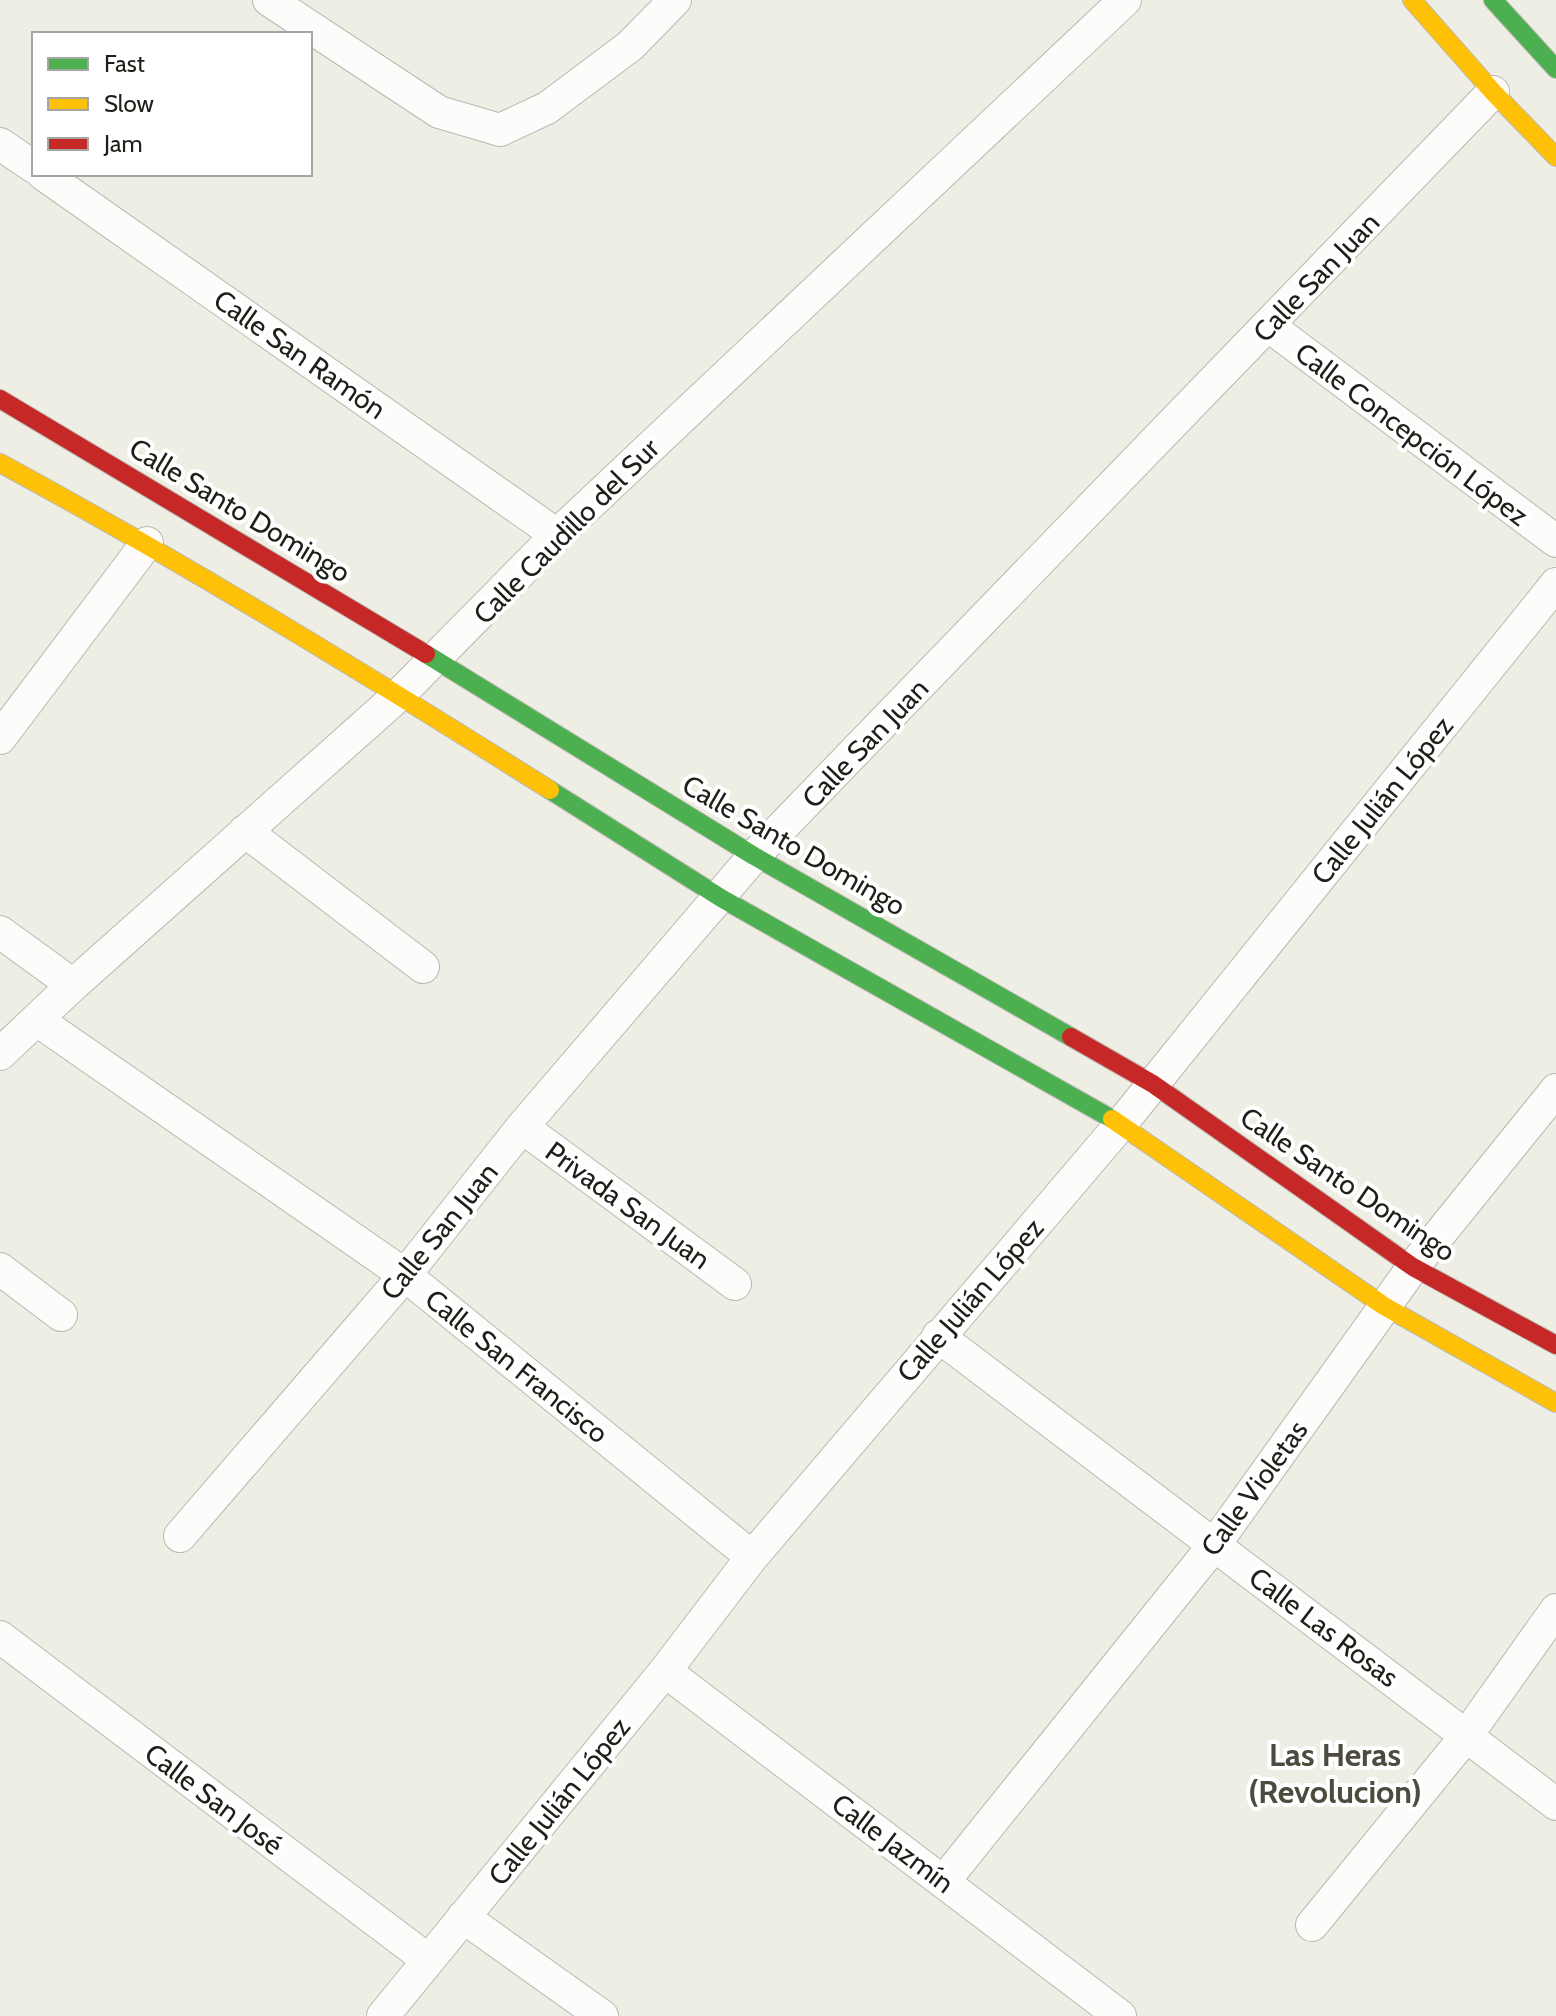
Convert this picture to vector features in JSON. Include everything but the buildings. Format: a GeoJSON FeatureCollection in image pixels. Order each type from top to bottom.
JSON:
{"type":"FeatureCollection","features":[{"type":"Feature","properties":{"kind":"street"},"geometry":{"type":"LineString","coordinates":[[269,0],[439,112],[500,130],[547,108],[630,46],[675,0]]}},
{"type":"Feature","properties":{"kind":"street","name":"Calle Caudillo del Sur"},"geometry":{"type":"LineString","coordinates":[[0,1054],[73,985],[399,695],[557,535],[1125,0]]}},
{"type":"Feature","properties":{"kind":"street"},"geometry":{"type":"LineString","coordinates":[[1412,0],[1493,92],[1556,157]]}},
{"type":"Feature","properties":{"kind":"street"},"geometry":{"type":"LineString","coordinates":[[1493,0],[1551,55]]}},
{"type":"Feature","properties":{"kind":"street","name":"Calle San Juan"},"geometry":{"type":"LineString","coordinates":[[180,1536],[405,1275],[522,1127],[754,856],[1493,92]]}},
{"type":"Feature","properties":{"kind":"street"},"geometry":{"type":"LineString","coordinates":[[0,144],[32,166]]}},
{"type":"Feature","properties":{"kind":"street","name":"Calle San Ramón"},"geometry":{"type":"LineString","coordinates":[[46,176],[557,535]]}},
{"type":"Feature","properties":{"kind":"street","name":"Calle Concepción López"},"geometry":{"type":"LineString","coordinates":[[1269,326],[1556,541]]}},
{"type":"Feature","properties":{"kind":"street","name":"Calle Santo Domingo"},"geometry":{"type":"LineString","coordinates":[[0,399],[436,660],[754,856],[1153,1084],[1413,1267],[1556,1345]]}},
{"type":"Feature","properties":{"kind":"street"},"geometry":{"type":"LineString","coordinates":[[0,463],[147,543],[399,695],[721,898],[1121,1124],[1384,1306],[1556,1403]]}},
{"type":"Feature","properties":{"kind":"street"},"geometry":{"type":"LineString","coordinates":[[0,738],[147,543]]}},
{"type":"Feature","properties":{"kind":"street","name":"Calle Julián López"},"geometry":{"type":"LineString","coordinates":[[383,2016],[665,1671],[752,1557],[1121,1124],[1556,584]]}},
{"type":"Feature","properties":{"kind":"street"},"geometry":{"type":"LineString","coordinates":[[245,831],[423,967]]}},
{"type":"Feature","properties":{"kind":"street"},"geometry":{"type":"LineString","coordinates":[[0,932],[73,985]]}},
{"type":"Feature","properties":{"kind":"street","name":"Calle San Francisco"},"geometry":{"type":"LineString","coordinates":[[37,1020],[405,1275],[752,1557]]}},
{"type":"Feature","properties":{"kind":"street","name":"Calle Violetas"},"geometry":{"type":"LineString","coordinates":[[944,1881],[1215,1544],[1413,1267],[1556,1090]]}},
{"type":"Feature","properties":{"kind":"street","name":"Privada San Juan"},"geometry":{"type":"LineString","coordinates":[[522,1127],[735,1284]]}},
{"type":"Feature","properties":{"kind":"street"},"geometry":{"type":"LineString","coordinates":[[0,1269],[61,1315]]}},
{"type":"Feature","properties":{"kind":"street","name":"Calle Las Rosas"},"geometry":{"type":"LineString","coordinates":[[938,1336],[1556,1804]]}},
{"type":"Feature","properties":{"kind":"street"},"geometry":{"type":"LineString","coordinates":[[1312,1925],[1467,1735],[1556,1610]]}},
{"type":"Feature","properties":{"kind":"street","name":"Calle San José"},"geometry":{"type":"LineString","coordinates":[[0,1637],[428,1960]]}},
{"type":"Feature","properties":{"kind":"street","name":"Calle Jazmín"},"geometry":{"type":"LineString","coordinates":[[665,1671],[1120,2016]]}},
{"type":"Feature","properties":{"kind":"street"},"geometry":{"type":"LineString","coordinates":[[463,1917],[602,2016]]}},
{"type":"Feature","properties":{"kind":"traffic: fast"},"geometry":{"type":"LineString","coordinates":[[1493,0],[1556,69]]}},
{"type":"Feature","properties":{"kind":"traffic: fast"},"geometry":{"type":"LineString","coordinates":[[426,654],[754,856],[1071,1037]]}},
{"type":"Feature","properties":{"kind":"traffic: fast"},"geometry":{"type":"LineString","coordinates":[[550,790],[721,898],[1112,1119]]}},
{"type":"Feature","properties":{"kind":"traffic: slow"},"geometry":{"type":"LineString","coordinates":[[1412,0],[1493,92],[1556,157]]}},
{"type":"Feature","properties":{"kind":"traffic: slow"},"geometry":{"type":"LineString","coordinates":[[0,463],[278,622],[550,790]]}},
{"type":"Feature","properties":{"kind":"traffic: slow"},"geometry":{"type":"LineString","coordinates":[[1112,1119],[1384,1306],[1556,1403]]}},
{"type":"Feature","properties":{"kind":"traffic: jam"},"geometry":{"type":"LineString","coordinates":[[0,399],[426,654]]}},
{"type":"Feature","properties":{"kind":"traffic: jam"},"geometry":{"type":"LineString","coordinates":[[1071,1037],[1153,1084],[1413,1267],[1556,1345]]}},
{"type":"Feature","properties":{"kind":"district","name":"Las Heras (Revolucion)"},"geometry":{"type":"Point","coordinates":[1335,1774]}}]}
